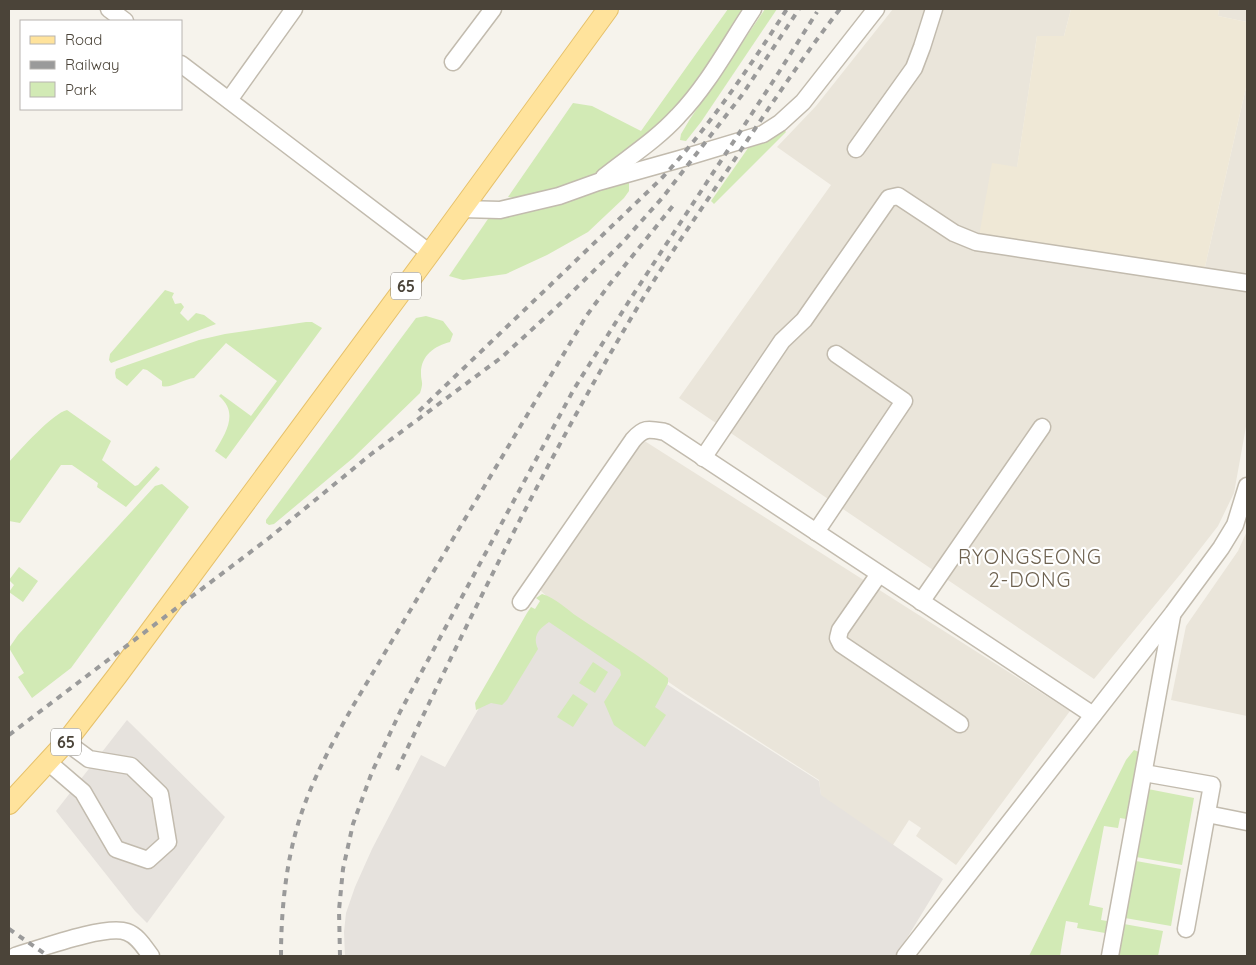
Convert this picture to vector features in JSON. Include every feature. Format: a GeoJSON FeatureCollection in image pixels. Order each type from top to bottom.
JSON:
{"type":"FeatureCollection","features":[{"type":"Feature","properties":{"kind":"main road","name":"65"},"geometry":{"type":"LineString","coordinates":[[9,804],[66,742],[123,668],[430,254],[608,9]]}},
{"type":"Feature","properties":{"kind":"street"},"geometry":{"type":"LineString","coordinates":[[109,9],[124,20]]}},
{"type":"Feature","properties":{"kind":"street"},"geometry":{"type":"LineString","coordinates":[[229,100],[294,9]]}},
{"type":"Feature","properties":{"kind":"street"},"geometry":{"type":"LineString","coordinates":[[453,62],[493,9]]}},
{"type":"Feature","properties":{"kind":"street"},"geometry":{"type":"LineString","coordinates":[[598,182],[658,136],[678,116],[702,86],[753,9]]}},
{"type":"Feature","properties":{"kind":"street"},"geometry":{"type":"LineString","coordinates":[[462,209],[500,210],[559,196],[598,182],[763,134],[780,124],[803,102],[876,9]]}},
{"type":"Feature","properties":{"kind":"street"},"geometry":{"type":"LineString","coordinates":[[856,149],[914,68],[934,9]]}},
{"type":"Feature","properties":{"kind":"street"},"geometry":{"type":"LineString","coordinates":[[182,65],[430,254]]}},
{"type":"Feature","properties":{"kind":"street"},"geometry":{"type":"LineString","coordinates":[[704,458],[782,341],[804,320],[889,198],[894,196],[898,196],[962,237],[976,242],[1247,283]]}},
{"type":"Feature","properties":{"kind":"street"},"geometry":{"type":"LineString","coordinates":[[816,532],[904,401],[836,354]]}},
{"type":"Feature","properties":{"kind":"street"},"geometry":{"type":"LineString","coordinates":[[921,602],[1042,427]]}},
{"type":"Feature","properties":{"kind":"street"},"geometry":{"type":"LineString","coordinates":[[521,602],[639,433],[646,429],[665,432],[1093,715]]}},
{"type":"Feature","properties":{"kind":"street"},"geometry":{"type":"LineString","coordinates":[[905,956],[1173,614],[1221,548],[1235,525],[1247,486]]}},
{"type":"Feature","properties":{"kind":"street"},"geometry":{"type":"LineString","coordinates":[[879,574],[840,630],[838,638],[841,644],[960,724]]}},
{"type":"Feature","properties":{"kind":"street"},"geometry":{"type":"LineString","coordinates":[[1110,956],[1173,614]]}},
{"type":"Feature","properties":{"kind":"street"},"geometry":{"type":"LineString","coordinates":[[48,762],[83,792],[116,849],[148,860],[168,842],[160,794],[131,766],[89,759],[66,742]]}},
{"type":"Feature","properties":{"kind":"street"},"geometry":{"type":"LineString","coordinates":[[1144,773],[1212,785],[1186,929]]}},
{"type":"Feature","properties":{"kind":"street"},"geometry":{"type":"LineString","coordinates":[[1207,814],[1247,822]]}},
{"type":"Feature","properties":{"kind":"street"},"geometry":{"type":"LineString","coordinates":[[15,956],[101,931],[120,930],[129,932],[138,939],[151,956]]}},
{"type":"Feature","properties":{"kind":"shaded area"},"geometry":{"type":"Polygon","coordinates":[[[893,9],[1071,9],[1064,36],[1037,36],[1017,168],[993,164],[1204,271],[1247,83],[1247,421],[1234,493],[1218,526],[1094,679],[679,398],[831,185],[777,147],[816,106],[893,9]]]}},
{"type":"Feature","properties":{"kind":"shaded area"},"geometry":{"type":"Polygon","coordinates":[[[1071,9],[1219,9],[1218,16],[1247,22],[1247,83],[1204,271],[979,236],[992,163],[1017,167],[1037,36],[1064,36],[1071,9]]]}},
{"type":"Feature","properties":{"kind":"shaded area"},"geometry":{"type":"Polygon","coordinates":[[[1219,9],[1247,9],[1247,22],[1218,16],[1219,9]]]}},
{"type":"Feature","properties":{"kind":"shaded area"},"geometry":{"type":"Polygon","coordinates":[[[643,440],[1070,711],[956,865],[916,836],[921,828],[909,820],[889,851],[822,806],[819,780],[686,694],[555,604],[540,590],[643,440]]]}},
{"type":"Feature","properties":{"kind":"shaded area"},"geometry":{"type":"Polygon","coordinates":[[[1247,531],[1247,716],[1171,700],[1186,626],[1238,551],[1247,531]]]}},
{"type":"Feature","properties":{"kind":"shaded area"},"geometry":{"type":"Polygon","coordinates":[[[541,601],[819,781],[821,795],[943,879],[896,956],[345,956],[344,932],[346,913],[355,887],[372,849],[421,755],[445,767],[541,601]]]}},
{"type":"Feature","properties":{"kind":"shaded area"},"geometry":{"type":"Polygon","coordinates":[[[127,720],[225,817],[147,923],[135,911],[56,811],[127,720]]]}},
{"type":"Feature","properties":{"kind":"green space"},"geometry":{"type":"Polygon","coordinates":[[[728,9],[748,9],[684,103],[610,166],[585,178],[547,192],[522,199],[508,197],[573,103],[592,106],[641,131],[728,9]]]}},
{"type":"Feature","properties":{"kind":"green space"},"geometry":{"type":"Polygon","coordinates":[[[765,9],[777,9],[701,122],[686,141],[680,140],[681,134],[690,119],[765,9]]]}},
{"type":"Feature","properties":{"kind":"green space"},"geometry":{"type":"Polygon","coordinates":[[[783,128],[786,132],[714,204],[711,201],[753,141],[783,128]]]}},
{"type":"Feature","properties":{"kind":"green space"},"geometry":{"type":"Polygon","coordinates":[[[629,183],[629,191],[624,198],[588,232],[547,255],[506,274],[463,280],[449,276],[490,216],[609,184],[629,183]]]}},
{"type":"Feature","properties":{"kind":"green space"},"geometry":{"type":"Polygon","coordinates":[[[165,290],[174,293],[172,297],[175,304],[181,303],[184,307],[180,313],[188,321],[196,313],[204,315],[216,324],[111,363],[109,360],[110,354],[165,290]]]}},
{"type":"Feature","properties":{"kind":"green space"},"geometry":{"type":"Polygon","coordinates":[[[426,316],[443,321],[453,334],[450,342],[434,349],[423,361],[420,393],[353,458],[274,524],[269,525],[266,523],[266,520],[416,318],[426,316]]]}},
{"type":"Feature","properties":{"kind":"green space"},"geometry":{"type":"Polygon","coordinates":[[[312,322],[322,328],[226,459],[215,451],[229,423],[228,409],[219,396],[221,394],[251,416],[277,381],[226,343],[194,378],[173,385],[162,386],[162,381],[143,369],[127,386],[116,378],[116,369],[199,340],[225,334],[312,322]]]}},
{"type":"Feature","properties":{"kind":"green space"},"geometry":{"type":"Polygon","coordinates":[[[67,410],[111,441],[102,460],[135,486],[156,466],[160,469],[126,507],[97,487],[98,483],[72,465],[61,465],[20,523],[9,521],[9,462],[45,425],[67,410]]]}},
{"type":"Feature","properties":{"kind":"green space"},"geometry":{"type":"Polygon","coordinates":[[[162,484],[189,507],[71,668],[32,698],[18,677],[24,673],[9,648],[18,635],[155,486],[162,484]]]}},
{"type":"Feature","properties":{"kind":"green space"},"geometry":{"type":"Polygon","coordinates":[[[19,567],[38,581],[23,602],[9,592],[14,585],[9,580],[19,567]]]}},
{"type":"Feature","properties":{"kind":"green space"},"geometry":{"type":"Polygon","coordinates":[[[542,594],[556,601],[668,678],[668,683],[655,707],[666,715],[645,747],[614,725],[604,702],[621,675],[620,670],[549,622],[538,633],[536,644],[538,649],[507,700],[502,705],[491,703],[476,710],[475,703],[527,613],[531,607],[535,609],[540,601],[536,598],[542,594]]]}},
{"type":"Feature","properties":{"kind":"green space"},"geometry":{"type":"Polygon","coordinates":[[[593,662],[608,672],[595,693],[579,683],[593,662]]]}},
{"type":"Feature","properties":{"kind":"green space"},"geometry":{"type":"Polygon","coordinates":[[[573,694],[588,704],[573,727],[557,717],[573,694]]]}},
{"type":"Feature","properties":{"kind":"green space"},"geometry":{"type":"Polygon","coordinates":[[[1134,750],[1139,752],[1126,819],[1120,818],[1118,828],[1104,826],[1089,905],[1103,908],[1101,920],[1107,921],[1105,933],[1077,928],[1078,923],[1066,921],[1060,956],[1029,956],[1126,760],[1134,750]]]}},
{"type":"Feature","properties":{"kind":"green space"},"geometry":{"type":"Polygon","coordinates":[[[1148,789],[1194,798],[1182,865],[1136,857],[1148,789]]]}},
{"type":"Feature","properties":{"kind":"green space"},"geometry":{"type":"Polygon","coordinates":[[[1136,861],[1181,869],[1171,926],[1125,918],[1136,861]]]}},
{"type":"Feature","properties":{"kind":"green space"},"geometry":{"type":"Polygon","coordinates":[[[1124,924],[1163,931],[1158,956],[1118,956],[1124,924]]]}},
{"type":"Feature","properties":{"kind":"railway"},"geometry":{"type":"LineString","coordinates":[[419,411],[661,179],[696,139],[728,97],[787,9]]}},
{"type":"Feature","properties":{"kind":"railway"},"geometry":{"type":"LineString","coordinates":[[9,735],[269,538],[370,455],[502,357],[562,302],[621,244],[663,197],[742,95],[799,9]]}},
{"type":"Feature","properties":{"kind":"railway"},"geometry":{"type":"LineString","coordinates":[[397,770],[515,530],[611,353],[645,295],[687,230],[784,86],[840,9]]}},
{"type":"Feature","properties":{"kind":"railway"},"geometry":{"type":"LineString","coordinates":[[340,956],[339,910],[343,869],[353,824],[372,772],[400,712],[574,389],[817,12]]}},
{"type":"Feature","properties":{"kind":"railway"},"geometry":{"type":"LineString","coordinates":[[281,956],[284,893],[292,846],[307,798],[328,751],[587,315],[676,202]]}},
{"type":"Feature","properties":{"kind":"railway"},"geometry":{"type":"LineString","coordinates":[[9,929],[48,956]]}},
{"type":"Feature","properties":{"kind":"district","name":"RYONGSEONG 2-DONG"},"geometry":{"type":"Point","coordinates":[1030,568]}}]}
